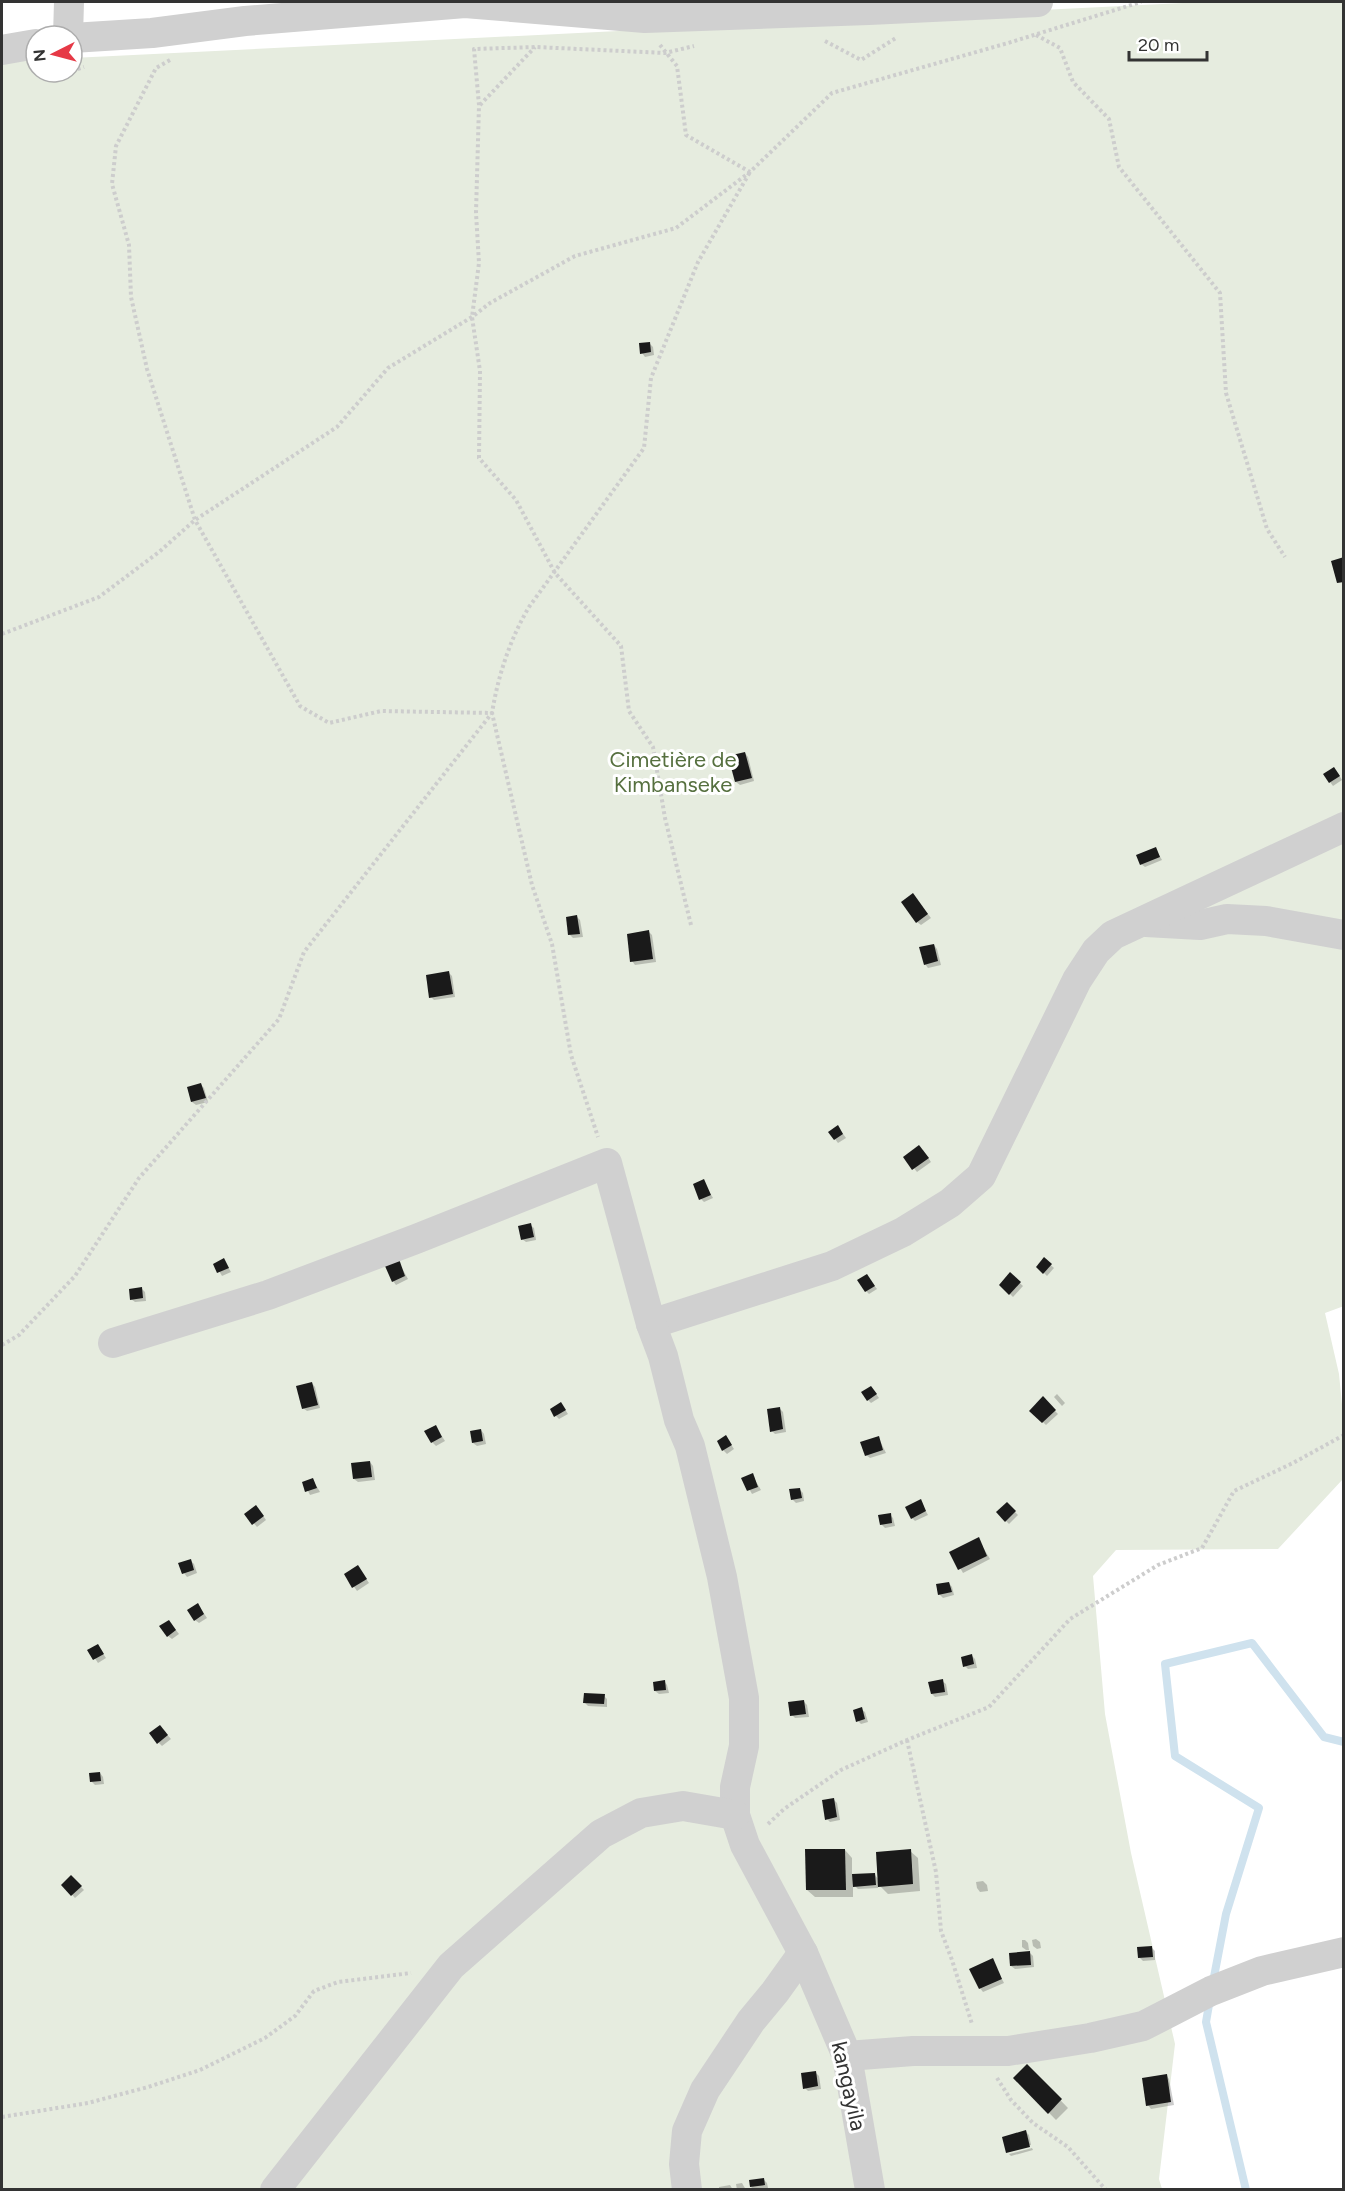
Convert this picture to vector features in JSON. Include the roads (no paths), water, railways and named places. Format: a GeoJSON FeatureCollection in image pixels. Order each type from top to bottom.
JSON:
{"type":"FeatureCollection","features":[{"type":"Feature","properties":{"kind":"street"},"geometry":{"type":"LineString","coordinates":[[68,24],[69,2]]}},
{"type":"Feature","properties":{"kind":"street"},"geometry":{"type":"LineString","coordinates":[[84,37],[152,33],[247,11],[465,2],[646,10],[1035,2]]}},
{"type":"Feature","properties":{"kind":"street"},"geometry":{"type":"LineString","coordinates":[[2,50],[24,46]]}},
{"type":"Feature","properties":{"kind":"street"},"geometry":{"type":"LineString","coordinates":[[651,1324],[832,1266],[903,1232],[950,1203],[981,1176],[1077,980],[1096,951],[1113,935],[1344,827]]}},
{"type":"Feature","properties":{"kind":"street"},"geometry":{"type":"LineString","coordinates":[[1143,922],[1200,925],[1227,919],[1266,921],[1344,935]]}},
{"type":"Feature","properties":{"kind":"street","name":"kangayila"},"geometry":{"type":"LineString","coordinates":[[113,1343],[268,1295],[607,1163],[651,1324],[663,1356],[679,1420],[690,1446],[722,1577],[744,1698],[744,1746],[735,1787],[735,1815],[745,1845],[803,1953],[847,2056],[870,2190]]}},
{"type":"Feature","properties":{"kind":"street"},"geometry":{"type":"LineString","coordinates":[[275,2190],[451,1966],[601,1834],[640,1813],[683,1806],[735,1815]]}},
{"type":"Feature","properties":{"kind":"street"},"geometry":{"type":"LineString","coordinates":[[847,2056],[913,2051],[1008,2051],[1090,2038],[1143,2026],[1212,1992],[1262,1971],[1344,1952]]}},
{"type":"Feature","properties":{"kind":"street"},"geometry":{"type":"LineString","coordinates":[[687,2190],[684,2164],[687,2131],[705,2090],[751,2021],[803,1953]]}},
{"type":"Feature","properties":{"kind":"waterway"},"geometry":{"type":"LineString","coordinates":[[1213,1982],[1226,1914],[1259,1808],[1175,1756],[1165,1664],[1252,1643],[1324,1737],[1344,1742]]}},
{"type":"Feature","properties":{"kind":"waterway"},"geometry":{"type":"LineString","coordinates":[[1210,1999],[1206,2022],[1246,2190]]}},
{"type":"Feature","properties":{"kind":"park label","name":"Cimetière de Kimbanseke"},"geometry":{"type":"Point","coordinates":[673,772]}}]}
